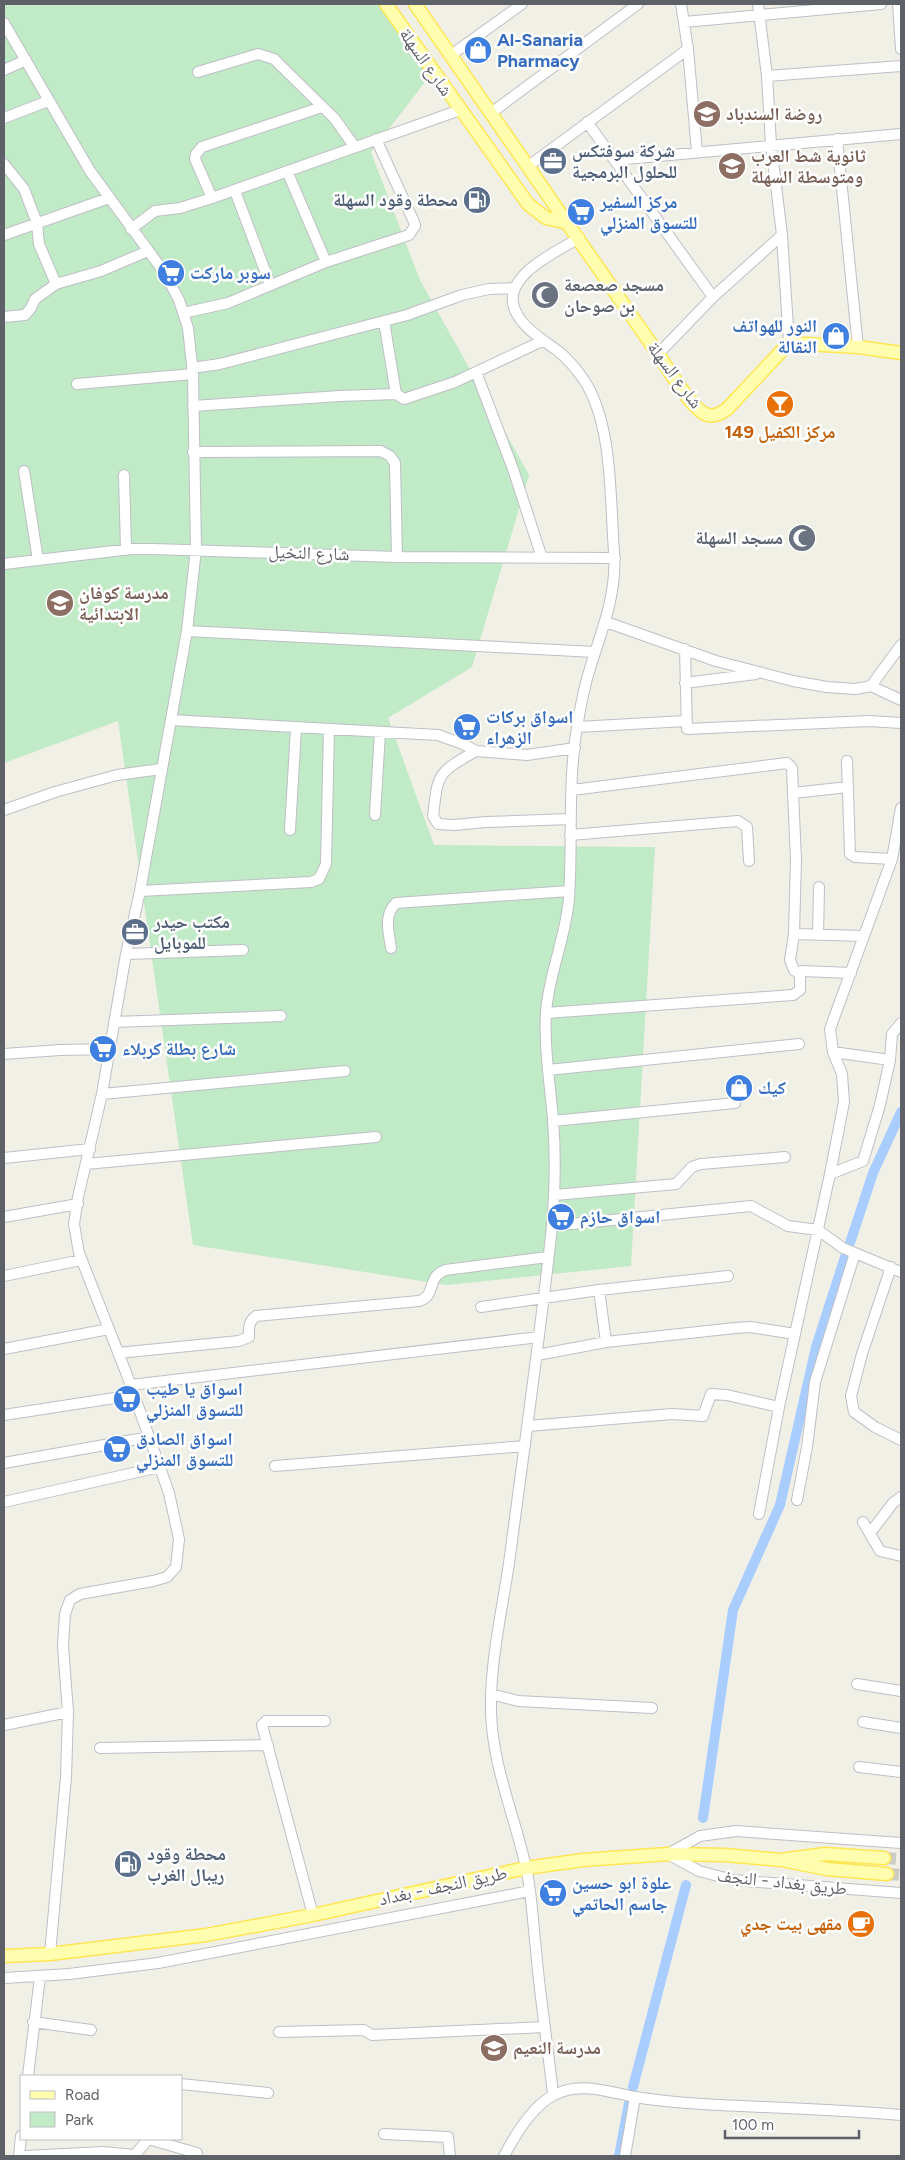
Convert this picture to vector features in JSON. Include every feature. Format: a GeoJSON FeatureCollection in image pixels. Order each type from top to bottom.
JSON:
{"type":"FeatureCollection","features":[{"type":"Feature","properties":{"kind":"main road","name":"شارع السهلة"},"geometry":{"type":"LineString","coordinates":[[386,4],[528,204],[546,218],[568,223]]}},
{"type":"Feature","properties":{"kind":"main road","name":"شارع السهلة"},"geometry":{"type":"LineString","coordinates":[[415,4],[695,406],[704,414],[715,416],[727,410],[788,343]]}},
{"type":"Feature","properties":{"kind":"main road"},"geometry":{"type":"LineString","coordinates":[[788,343],[858,347],[901,353]]}},
{"type":"Feature","properties":{"kind":"main road","name":"طريق النجف - بغداد"},"geometry":{"type":"LineString","coordinates":[[4,1956],[50,1954],[173,1940],[313,1915],[526,1868],[611,1857],[668,1854],[725,1855],[781,1860],[824,1854],[884,1858]]}},
{"type":"Feature","properties":{"kind":"main road","name":"طريق بغداد - النجف"},"geometry":{"type":"LineString","coordinates":[[781,1860],[827,1869],[887,1874]]}},
{"type":"Feature","properties":{"kind":"street"},"geometry":{"type":"LineString","coordinates":[[451,55],[522,4]]}},
{"type":"Feature","properties":{"kind":"street"},"geometry":{"type":"LineString","coordinates":[[491,112],[638,4]]}},
{"type":"Feature","properties":{"kind":"street"},"geometry":{"type":"LineString","coordinates":[[681,4],[688,49],[697,152]]}},
{"type":"Feature","properties":{"kind":"street"},"geometry":{"type":"LineString","coordinates":[[758,4],[768,76],[771,144],[782,235],[788,343]]}},
{"type":"Feature","properties":{"kind":"street"},"geometry":{"type":"LineString","coordinates":[[684,22],[881,4]]}},
{"type":"Feature","properties":{"kind":"street"},"geometry":{"type":"LineString","coordinates":[[898,4],[901,49]]}},
{"type":"Feature","properties":{"kind":"street"},"geometry":{"type":"LineString","coordinates":[[4,23],[48,101],[109,198],[164,272],[179,300],[188,328],[193,406],[196,550],[188,631],[140,891],[126,954],[102,1094],[74,1224],[81,1260],[131,1385],[169,1493],[179,1539],[176,1567],[167,1577],[80,1594],[70,1600],[65,1614],[63,1646],[68,1712],[66,1777],[50,1954]]}},
{"type":"Feature","properties":{"kind":"street"},"geometry":{"type":"LineString","coordinates":[[527,167],[688,49]]}},
{"type":"Feature","properties":{"kind":"street"},"geometry":{"type":"LineString","coordinates":[[198,72],[258,54],[274,59],[335,119],[354,146]]}},
{"type":"Feature","properties":{"kind":"street"},"geometry":{"type":"LineString","coordinates":[[4,70],[26,60]]}},
{"type":"Feature","properties":{"kind":"street"},"geometry":{"type":"LineString","coordinates":[[768,76],[901,66]]}},
{"type":"Feature","properties":{"kind":"street"},"geometry":{"type":"LineString","coordinates":[[4,118],[48,101]]}},
{"type":"Feature","properties":{"kind":"street"},"geometry":{"type":"LineString","coordinates":[[212,198],[195,159],[196,154],[202,147],[322,107]]}},
{"type":"Feature","properties":{"kind":"street"},"geometry":{"type":"LineString","coordinates":[[131,229],[154,211],[180,208],[235,191],[354,146],[460,110]]}},
{"type":"Feature","properties":{"kind":"street"},"geometry":{"type":"LineString","coordinates":[[587,122],[713,297]]}},
{"type":"Feature","properties":{"kind":"street"},"geometry":{"type":"LineString","coordinates":[[615,160],[771,144],[901,134]]}},
{"type":"Feature","properties":{"kind":"street"},"geometry":{"type":"LineString","coordinates":[[183,313],[228,303],[326,262],[409,235],[414,226],[376,139]]}},
{"type":"Feature","properties":{"kind":"street"},"geometry":{"type":"LineString","coordinates":[[837,139],[858,347]]}},
{"type":"Feature","properties":{"kind":"street"},"geometry":{"type":"LineString","coordinates":[[4,164],[24,190],[37,223],[39,244],[56,284]]}},
{"type":"Feature","properties":{"kind":"street"},"geometry":{"type":"LineString","coordinates":[[287,171],[326,262]]}},
{"type":"Feature","properties":{"kind":"street"},"geometry":{"type":"LineString","coordinates":[[235,191],[270,284]]}},
{"type":"Feature","properties":{"kind":"street"},"geometry":{"type":"LineString","coordinates":[[4,235],[109,198]]}},
{"type":"Feature","properties":{"kind":"street"},"geometry":{"type":"LineString","coordinates":[[658,354],[713,297],[782,235]]}},
{"type":"Feature","properties":{"kind":"street"},"geometry":{"type":"LineString","coordinates":[[553,2095],[530,1891],[526,1868],[494,1742],[491,1712],[493,1665],[528,1426],[555,1196],[553,1121],[548,1070],[546,1012],[550,985],[566,921],[569,891],[570,819],[577,727],[585,688],[606,622],[615,576],[606,446],[601,420],[592,394],[582,377],[562,353],[542,341],[527,327],[516,311],[512,301],[514,288],[521,276],[579,238]]}},
{"type":"Feature","properties":{"kind":"street"},"geometry":{"type":"LineString","coordinates":[[4,317],[24,315],[31,308],[35,299],[56,284],[101,271],[148,251]]}},
{"type":"Feature","properties":{"kind":"street"},"geometry":{"type":"LineString","coordinates":[[77,384],[192,371],[384,321],[462,296],[490,289],[514,288]]}},
{"type":"Feature","properties":{"kind":"street"},"geometry":{"type":"LineString","coordinates":[[384,321],[396,394]]}},
{"type":"Feature","properties":{"kind":"street"},"geometry":{"type":"LineString","coordinates":[[193,406],[396,394],[404,399],[455,382],[542,341]]}},
{"type":"Feature","properties":{"kind":"street"},"geometry":{"type":"LineString","coordinates":[[476,372],[542,558]]}},
{"type":"Feature","properties":{"kind":"street"},"geometry":{"type":"LineString","coordinates":[[193,452],[381,451],[390,456],[395,463],[397,557]]}},
{"type":"Feature","properties":{"kind":"street"},"geometry":{"type":"LineString","coordinates":[[24,471],[38,560]]}},
{"type":"Feature","properties":{"kind":"street"},"geometry":{"type":"LineString","coordinates":[[124,475],[126,550]]}},
{"type":"Feature","properties":{"kind":"street","name":"شارع النخيل"},"geometry":{"type":"LineString","coordinates":[[4,564],[126,550],[196,550],[397,557],[615,558]]}},
{"type":"Feature","properties":{"kind":"street"},"geometry":{"type":"LineString","coordinates":[[606,622],[716,661],[792,681],[827,687],[854,689],[871,686],[901,700]]}},
{"type":"Feature","properties":{"kind":"street"},"geometry":{"type":"LineString","coordinates":[[188,631],[596,652]]}},
{"type":"Feature","properties":{"kind":"street"},"geometry":{"type":"LineString","coordinates":[[871,686],[901,646]]}},
{"type":"Feature","properties":{"kind":"street"},"geometry":{"type":"LineString","coordinates":[[685,649],[686,721],[688,729],[869,722],[901,723]]}},
{"type":"Feature","properties":{"kind":"street"},"geometry":{"type":"LineString","coordinates":[[685,683],[762,673]]}},
{"type":"Feature","properties":{"kind":"street"},"geometry":{"type":"LineString","coordinates":[[171,720],[438,735],[476,751],[527,755],[575,748]]}},
{"type":"Feature","properties":{"kind":"street"},"geometry":{"type":"LineString","coordinates":[[577,727],[686,721]]}},
{"type":"Feature","properties":{"kind":"street"},"geometry":{"type":"LineString","coordinates":[[290,830],[296,728]]}},
{"type":"Feature","properties":{"kind":"street"},"geometry":{"type":"LineString","coordinates":[[140,891],[311,882],[319,879],[326,864],[329,729]]}},
{"type":"Feature","properties":{"kind":"street"},"geometry":{"type":"LineString","coordinates":[[375,815],[380,733]]}},
{"type":"Feature","properties":{"kind":"street"},"geometry":{"type":"LineString","coordinates":[[476,751],[446,768],[437,784],[433,816],[438,824],[454,826],[486,822],[570,819]]}},
{"type":"Feature","properties":{"kind":"street"},"geometry":{"type":"LineString","coordinates":[[847,761],[850,854],[855,857],[892,859]]}},
{"type":"Feature","properties":{"kind":"street"},"geometry":{"type":"LineString","coordinates":[[572,790],[787,763],[792,768],[796,859],[794,934],[790,960],[794,970],[800,974]]}},
{"type":"Feature","properties":{"kind":"street"},"geometry":{"type":"LineString","coordinates":[[4,810],[55,792],[117,775],[161,769]]}},
{"type":"Feature","properties":{"kind":"street"},"geometry":{"type":"LineString","coordinates":[[793,793],[848,787]]}},
{"type":"Feature","properties":{"kind":"street"},"geometry":{"type":"LineString","coordinates":[[759,1514],[779,1407],[844,1102],[842,1074],[833,1052],[830,1029],[892,859],[901,808]]}},
{"type":"Feature","properties":{"kind":"street"},"geometry":{"type":"LineString","coordinates":[[570,835],[738,821],[747,827],[749,861]]}},
{"type":"Feature","properties":{"kind":"street"},"geometry":{"type":"LineString","coordinates":[[818,935],[819,887]]}},
{"type":"Feature","properties":{"kind":"street"},"geometry":{"type":"LineString","coordinates":[[391,948],[387,919],[396,903],[569,891]]}},
{"type":"Feature","properties":{"kind":"street"},"geometry":{"type":"LineString","coordinates":[[794,934],[864,936]]}},
{"type":"Feature","properties":{"kind":"street"},"geometry":{"type":"LineString","coordinates":[[126,954],[243,950]]}},
{"type":"Feature","properties":{"kind":"street"},"geometry":{"type":"LineString","coordinates":[[800,974],[806,969],[850,973]]}},
{"type":"Feature","properties":{"kind":"street"},"geometry":{"type":"LineString","coordinates":[[546,1012],[793,995],[800,990],[800,974]]}},
{"type":"Feature","properties":{"kind":"street"},"geometry":{"type":"LineString","coordinates":[[114,1022],[281,1016]]}},
{"type":"Feature","properties":{"kind":"street"},"geometry":{"type":"LineString","coordinates":[[830,1174],[864,1161],[874,1130],[890,1060],[892,1034],[901,1023]]}},
{"type":"Feature","properties":{"kind":"street"},"geometry":{"type":"LineString","coordinates":[[548,1070],[799,1044]]}},
{"type":"Feature","properties":{"kind":"street"},"geometry":{"type":"LineString","coordinates":[[4,1054],[110,1049]]}},
{"type":"Feature","properties":{"kind":"street"},"geometry":{"type":"LineString","coordinates":[[833,1052],[890,1060]]}},
{"type":"Feature","properties":{"kind":"street"},"geometry":{"type":"LineString","coordinates":[[102,1094],[345,1071]]}},
{"type":"Feature","properties":{"kind":"street"},"geometry":{"type":"LineString","coordinates":[[553,1121],[735,1102]]}},
{"type":"Feature","properties":{"kind":"street"},"geometry":{"type":"LineString","coordinates":[[86,1164],[376,1137]]}},
{"type":"Feature","properties":{"kind":"street"},"geometry":{"type":"LineString","coordinates":[[4,1158],[90,1149]]}},
{"type":"Feature","properties":{"kind":"street"},"geometry":{"type":"LineString","coordinates":[[555,1196],[676,1184],[692,1167],[701,1164],[785,1157]]}},
{"type":"Feature","properties":{"kind":"street"},"geometry":{"type":"LineString","coordinates":[[4,1217],[78,1204]]}},
{"type":"Feature","properties":{"kind":"street"},"geometry":{"type":"LineString","coordinates":[[552,1226],[751,1206],[788,1226],[818,1230],[844,1248],[901,1272]]}},
{"type":"Feature","properties":{"kind":"street"},"geometry":{"type":"LineString","coordinates":[[797,1500],[807,1447],[814,1382],[855,1253]]}},
{"type":"Feature","properties":{"kind":"street"},"geometry":{"type":"LineString","coordinates":[[118,1353],[239,1341],[249,1337],[250,1320],[256,1316],[419,1301],[429,1295],[436,1276],[445,1270],[548,1257]]}},
{"type":"Feature","properties":{"kind":"street"},"geometry":{"type":"LineString","coordinates":[[4,1276],[81,1260]]}},
{"type":"Feature","properties":{"kind":"street"},"geometry":{"type":"LineString","coordinates":[[891,1268],[862,1354],[851,1396],[854,1412],[875,1427],[901,1440]]}},
{"type":"Feature","properties":{"kind":"street"},"geometry":{"type":"LineString","coordinates":[[481,1307],[543,1297],[728,1276]]}},
{"type":"Feature","properties":{"kind":"street"},"geometry":{"type":"LineString","coordinates":[[599,1290],[606,1342]]}},
{"type":"Feature","properties":{"kind":"street"},"geometry":{"type":"LineString","coordinates":[[536,1355],[606,1342],[750,1327],[795,1334]]}},
{"type":"Feature","properties":{"kind":"street"},"geometry":{"type":"LineString","coordinates":[[4,1349],[109,1329]]}},
{"type":"Feature","properties":{"kind":"street"},"geometry":{"type":"LineString","coordinates":[[131,1385],[538,1338]]}},
{"type":"Feature","properties":{"kind":"street"},"geometry":{"type":"LineString","coordinates":[[528,1426],[672,1414],[702,1416],[711,1394],[727,1395],[779,1407]]}},
{"type":"Feature","properties":{"kind":"street"},"geometry":{"type":"LineString","coordinates":[[4,1415],[134,1395]]}},
{"type":"Feature","properties":{"kind":"street"},"geometry":{"type":"LineString","coordinates":[[4,1463],[149,1437]]}},
{"type":"Feature","properties":{"kind":"street"},"geometry":{"type":"LineString","coordinates":[[275,1466],[525,1446]]}},
{"type":"Feature","properties":{"kind":"street"},"geometry":{"type":"LineString","coordinates":[[4,1502],[160,1467]]}},
{"type":"Feature","properties":{"kind":"street"},"geometry":{"type":"LineString","coordinates":[[870,1533],[893,1503],[901,1497]]}},
{"type":"Feature","properties":{"kind":"street"},"geometry":{"type":"LineString","coordinates":[[863,1522],[880,1551],[901,1556]]}},
{"type":"Feature","properties":{"kind":"street"},"geometry":{"type":"LineString","coordinates":[[857,1684],[901,1692]]}},
{"type":"Feature","properties":{"kind":"street"},"geometry":{"type":"LineString","coordinates":[[492,1694],[518,1702],[652,1708]]}},
{"type":"Feature","properties":{"kind":"street"},"geometry":{"type":"LineString","coordinates":[[4,1725],[68,1712]]}},
{"type":"Feature","properties":{"kind":"street"},"geometry":{"type":"LineString","coordinates":[[313,1915],[262,1725],[264,1721],[325,1721]]}},
{"type":"Feature","properties":{"kind":"street"},"geometry":{"type":"LineString","coordinates":[[863,1722],[901,1728]]}},
{"type":"Feature","properties":{"kind":"street"},"geometry":{"type":"LineString","coordinates":[[100,1748],[268,1744]]}},
{"type":"Feature","properties":{"kind":"street"},"geometry":{"type":"LineString","coordinates":[[859,1767],[901,1772]]}},
{"type":"Feature","properties":{"kind":"street"},"geometry":{"type":"LineString","coordinates":[[668,1854],[700,1836],[724,1831],[901,1843]]}},
{"type":"Feature","properties":{"kind":"street","name":"طريق بغداد - النجف"},"geometry":{"type":"LineString","coordinates":[[668,1854],[699,1871],[733,1880],[901,1893]]}},
{"type":"Feature","properties":{"kind":"street"},"geometry":{"type":"LineString","coordinates":[[4,1978],[40,1977],[99,1971],[187,1958],[530,1891]]}},
{"type":"Feature","properties":{"kind":"street"},"geometry":{"type":"LineString","coordinates":[[28,2075],[33,2022],[40,1977]]}},
{"type":"Feature","properties":{"kind":"street"},"geometry":{"type":"LineString","coordinates":[[33,2022],[91,2030]]}},
{"type":"Feature","properties":{"kind":"street"},"geometry":{"type":"LineString","coordinates":[[279,2032],[364,2030],[372,2035],[545,2027]]}},
{"type":"Feature","properties":{"kind":"street"},"geometry":{"type":"LineString","coordinates":[[182,2084],[268,2093]]}},
{"type":"Feature","properties":{"kind":"street"},"geometry":{"type":"LineString","coordinates":[[504,2156],[512,2141],[536,2109],[553,2095],[574,2088],[592,2088],[635,2097],[691,2104],[901,2114]]}},
{"type":"Feature","properties":{"kind":"street"},"geometry":{"type":"LineString","coordinates":[[625,2156],[635,2097]]}},
{"type":"Feature","properties":{"kind":"street"},"geometry":{"type":"LineString","coordinates":[[384,2134],[448,2137],[450,2156]]}},
{"type":"Feature","properties":{"kind":"street"},"geometry":{"type":"LineString","coordinates":[[19,2156],[21,2140]]}},
{"type":"Feature","properties":{"kind":"street"},"geometry":{"type":"LineString","coordinates":[[26,2156],[103,2152],[135,2155],[147,2140]]}},
{"type":"Feature","properties":{"kind":"street"},"geometry":{"type":"LineString","coordinates":[[152,2140],[197,2153]]}},
{"type":"Feature","properties":{"kind":"green space"},"geometry":{"type":"Polygon","coordinates":[[[4,4],[380,4],[432,73],[371,152],[420,280],[529,475],[472,667],[388,718],[434,845],[655,847],[631,1266],[447,1285],[193,1245],[118,721],[4,763],[4,4]]]}},
{"type":"Feature","properties":{"kind":"waterway"},"geometry":{"type":"LineString","coordinates":[[850,1243],[873,1173],[901,1112]]}},
{"type":"Feature","properties":{"kind":"waterway"},"geometry":{"type":"LineString","coordinates":[[703,1818],[733,1610],[780,1505],[816,1347],[845,1257]]}},
{"type":"Feature","properties":{"kind":"waterway"},"geometry":{"type":"LineString","coordinates":[[633,2087],[686,1885]]}},
{"type":"Feature","properties":{"kind":"waterway"},"geometry":{"type":"LineString","coordinates":[[619,2156],[629,2103]]}},
{"type":"Feature","properties":{"kind":"tunnel"},"geometry":{"type":"LineString","coordinates":[[884,1858],[901,1859]]}},
{"type":"Feature","properties":{"kind":"tunnel"},"geometry":{"type":"LineString","coordinates":[[887,1874],[901,1875]]}},
{"type":"Feature","properties":{"kind":"place","name":"Al-Sanaria Pharmacy"},"geometry":{"type":"Point","coordinates":[478,50]}},
{"type":"Feature","properties":{"kind":"place","name":"روضة السندباد"},"geometry":{"type":"Point","coordinates":[707,114]}},
{"type":"Feature","properties":{"kind":"place","name":"شركة سوفتكس للحلول البرمجية"},"geometry":{"type":"Point","coordinates":[553,161]}},
{"type":"Feature","properties":{"kind":"place","name":"ثانوية شط العرب ومتوسطة السهلة"},"geometry":{"type":"Point","coordinates":[732,166]}},
{"type":"Feature","properties":{"kind":"place","name":"محطة وقود السهلة"},"geometry":{"type":"Point","coordinates":[477,200]}},
{"type":"Feature","properties":{"kind":"place","name":"مركز السفير للتسوق المنزلي"},"geometry":{"type":"Point","coordinates":[581,212]}},
{"type":"Feature","properties":{"kind":"place","name":"سوبر ماركت"},"geometry":{"type":"Point","coordinates":[171,273]}},
{"type":"Feature","properties":{"kind":"place","name":"مسجد صعصعة بن صوحان"},"geometry":{"type":"Point","coordinates":[545,295]}},
{"type":"Feature","properties":{"kind":"place","name":"النور للهواتف النقالة"},"geometry":{"type":"Point","coordinates":[836,336]}},
{"type":"Feature","properties":{"kind":"place","name":"مركز الكفيل 149"},"geometry":{"type":"Point","coordinates":[780,404]}},
{"type":"Feature","properties":{"kind":"place","name":"مسجد السهلة"},"geometry":{"type":"Point","coordinates":[802,538]}},
{"type":"Feature","properties":{"kind":"place","name":"مدرسة كوفان الابتدائية"},"geometry":{"type":"Point","coordinates":[60,603]}},
{"type":"Feature","properties":{"kind":"place","name":"اسواق بركات الزهراء"},"geometry":{"type":"Point","coordinates":[467,727]}},
{"type":"Feature","properties":{"kind":"place","name":"مكتب حيدر للموبايل"},"geometry":{"type":"Point","coordinates":[135,932]}},
{"type":"Feature","properties":{"kind":"place","name":"شارع بطلة كربلاء"},"geometry":{"type":"Point","coordinates":[103,1049]}},
{"type":"Feature","properties":{"kind":"place","name":"كيك"},"geometry":{"type":"Point","coordinates":[739,1088]}},
{"type":"Feature","properties":{"kind":"place","name":"اسواق حازم"},"geometry":{"type":"Point","coordinates":[561,1217]}},
{"type":"Feature","properties":{"kind":"place","name":"اسواق يا طيب للتسوق المنزلي"},"geometry":{"type":"Point","coordinates":[127,1399]}},
{"type":"Feature","properties":{"kind":"place","name":"اسواق الصادق للتسوق المنزلي"},"geometry":{"type":"Point","coordinates":[117,1449]}},
{"type":"Feature","properties":{"kind":"place","name":"محطة وقود ريبال الغرب"},"geometry":{"type":"Point","coordinates":[128,1864]}},
{"type":"Feature","properties":{"kind":"place","name":"علوة ابو حسين جاسم الحاتمي"},"geometry":{"type":"Point","coordinates":[553,1893]}},
{"type":"Feature","properties":{"kind":"place","name":"مقهى بيت جدي"},"geometry":{"type":"Point","coordinates":[861,1924]}},
{"type":"Feature","properties":{"kind":"place","name":"مدرسة النعيم"},"geometry":{"type":"Point","coordinates":[494,2048]}}]}
